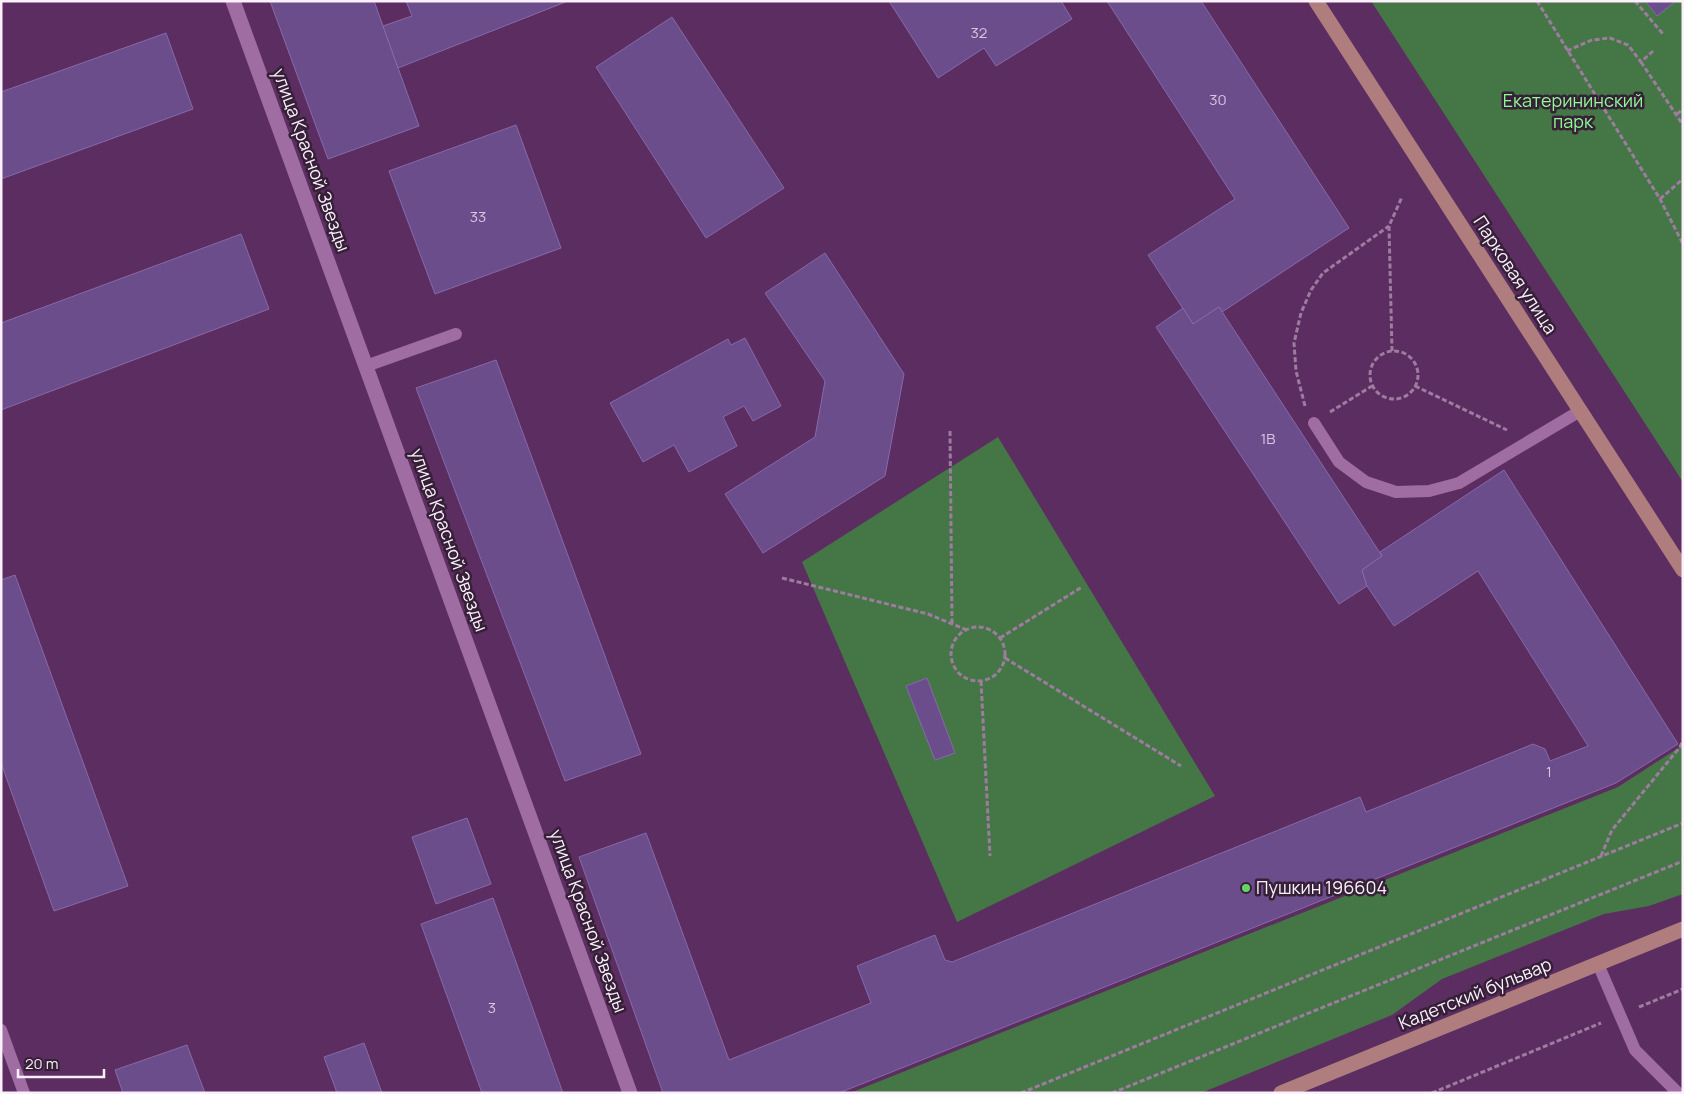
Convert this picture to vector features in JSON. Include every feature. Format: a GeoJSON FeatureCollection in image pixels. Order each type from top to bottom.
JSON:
{"type":"FeatureCollection","features":[{"type":"Feature","properties":{"kind":"main road","name":"Парковая улица"},"geometry":{"type":"LineString","coordinates":[[1316,1],[1683,570]]}},
{"type":"Feature","properties":{"kind":"main road","name":"Кадетский бульвар"},"geometry":{"type":"LineString","coordinates":[[1281,1093],[1683,929]]}},
{"type":"Feature","properties":{"kind":"street","name":"улица Красной Звезды"},"geometry":{"type":"LineString","coordinates":[[233,1],[630,1093]]}},
{"type":"Feature","properties":{"kind":"lane"},"geometry":{"type":"LineString","coordinates":[[366,366],[456,334]]}},
{"type":"Feature","properties":{"kind":"lane"},"geometry":{"type":"LineString","coordinates":[[1314,423],[1339,462],[1366,482],[1396,492],[1428,492],[1459,483],[1580,411]]}},
{"type":"Feature","properties":{"kind":"lane"},"geometry":{"type":"LineString","coordinates":[[1598,964],[1635,1050],[1678,1093]]}},
{"type":"Feature","properties":{"kind":"lane"},"geometry":{"type":"LineString","coordinates":[[1,1030],[24,1093]]}},
{"type":"Feature","properties":{"kind":"path"},"geometry":{"type":"LineString","coordinates":[[1537,1],[1660,199],[1683,244]]}},
{"type":"Feature","properties":{"kind":"path"},"geometry":{"type":"LineString","coordinates":[[1635,1],[1663,34]]}},
{"type":"Feature","properties":{"kind":"path"},"geometry":{"type":"LineString","coordinates":[[1567,51],[1592,40],[1610,38],[1628,45],[1683,125]]}},
{"type":"Feature","properties":{"kind":"path"},"geometry":{"type":"LineString","coordinates":[[1641,62],[1653,51]]}},
{"type":"Feature","properties":{"kind":"path"},"geometry":{"type":"LineString","coordinates":[[1677,114],[1683,109]]}},
{"type":"Feature","properties":{"kind":"path"},"geometry":{"type":"LineString","coordinates":[[1660,199],[1683,179]]}},
{"type":"Feature","properties":{"kind":"path"},"geometry":{"type":"LineString","coordinates":[[1392,351],[1389,226],[1402,197]]}},
{"type":"Feature","properties":{"kind":"path"},"geometry":{"type":"LineString","coordinates":[[1372,386],[1314,423],[1302,399],[1296,371],[1294,343],[1301,313],[1311,290],[1323,273],[1389,226]]}},
{"type":"Feature","properties":{"kind":"path"},"geometry":{"type":"LineString","coordinates":[[1392,351],[1408,356],[1414,362],[1417,370],[1415,386],[1410,393],[1402,398],[1385,398],[1377,393],[1372,386],[1370,377],[1375,359],[1392,351]]}},
{"type":"Feature","properties":{"kind":"path"},"geometry":{"type":"LineString","coordinates":[[1415,386],[1531,441]]}},
{"type":"Feature","properties":{"kind":"path"},"geometry":{"type":"LineString","coordinates":[[950,431],[952,624]]}},
{"type":"Feature","properties":{"kind":"path"},"geometry":{"type":"LineString","coordinates":[[782,578],[928,614],[967,630]]}},
{"type":"Feature","properties":{"kind":"path"},"geometry":{"type":"LineString","coordinates":[[1000,638],[1082,588]]}},
{"type":"Feature","properties":{"kind":"path"},"geometry":{"type":"LineString","coordinates":[[975,627],[986,628],[997,634],[1000,638],[1004,644],[1005,658],[998,674],[990,679],[973,681],[965,678],[954,666],[952,649],[960,634],[975,627]]}},
{"type":"Feature","properties":{"kind":"path"},"geometry":{"type":"LineString","coordinates":[[1005,658],[1181,766]]}},
{"type":"Feature","properties":{"kind":"path"},"geometry":{"type":"LineString","coordinates":[[982,681],[990,856]]}},
{"type":"Feature","properties":{"kind":"path"},"geometry":{"type":"LineString","coordinates":[[1601,856],[1612,830],[1680,747],[1683,740]]}},
{"type":"Feature","properties":{"kind":"path"},"geometry":{"type":"LineString","coordinates":[[1021,1093],[1683,823]]}},
{"type":"Feature","properties":{"kind":"path"},"geometry":{"type":"LineString","coordinates":[[1112,1093],[1683,862]]}},
{"type":"Feature","properties":{"kind":"path"},"geometry":{"type":"LineString","coordinates":[[1432,1093],[1683,989]]}},
{"type":"Feature","properties":{"kind":"path"},"geometry":{"type":"LineString","coordinates":[[1442,1093],[1445,1088]]}},
{"type":"Feature","properties":{"kind":"green space","name":"Екатерининский парк"},"geometry":{"type":"Polygon","coordinates":[[[1371,1],[1683,1],[1683,482],[1371,1]]]}},
{"type":"Feature","properties":{"kind":"green space"},"geometry":{"type":"Polygon","coordinates":[[[998,437],[1215,796],[957,922],[802,562],[998,437]]]}},
{"type":"Feature","properties":{"kind":"green space"},"geometry":{"type":"Polygon","coordinates":[[[1683,745],[1683,894],[1649,906],[1604,914],[1442,979],[1392,1015],[1201,1093],[850,1093],[1618,787],[1683,745]]]}},
{"type":"Feature","properties":{"kind":"building"},"geometry":{"type":"Polygon","coordinates":[[[270,1],[374,1],[419,126],[328,159],[270,1]]]}},
{"type":"Feature","properties":{"kind":"building"},"geometry":{"type":"Polygon","coordinates":[[[406,1],[568,1],[398,68],[383,26],[412,16],[406,1]]]}},
{"type":"Feature","properties":{"kind":"building"},"geometry":{"type":"Polygon","coordinates":[[[889,1],[1061,1],[1072,19],[996,66],[984,48],[938,78],[889,1]]]}},
{"type":"Feature","properties":{"kind":"building"},"geometry":{"type":"Polygon","coordinates":[[[1107,1],[1201,1],[1349,228],[1222,312],[1219,307],[1193,324],[1148,255],[1235,199],[1107,1]]]}},
{"type":"Feature","properties":{"kind":"building"},"geometry":{"type":"Polygon","coordinates":[[[1645,1],[1676,1],[1657,16],[1645,1]]]}},
{"type":"Feature","properties":{"kind":"building"},"geometry":{"type":"Polygon","coordinates":[[[672,17],[784,188],[706,238],[596,67],[672,17]]]}},
{"type":"Feature","properties":{"kind":"building"},"geometry":{"type":"Polygon","coordinates":[[[166,33],[193,109],[1,179],[1,92],[166,33]]]}},
{"type":"Feature","properties":{"kind":"building"},"geometry":{"type":"Polygon","coordinates":[[[516,125],[561,248],[435,294],[389,171],[516,125]]]}},
{"type":"Feature","properties":{"kind":"building"},"geometry":{"type":"Polygon","coordinates":[[[241,234],[269,309],[1,410],[1,323],[241,234]]]}},
{"type":"Feature","properties":{"kind":"building"},"geometry":{"type":"Polygon","coordinates":[[[825,253],[904,374],[885,476],[763,553],[725,494],[815,437],[825,381],[765,293],[825,253]]]}},
{"type":"Feature","properties":{"kind":"building"},"geometry":{"type":"Polygon","coordinates":[[[1219,307],[1382,556],[1362,570],[1367,586],[1339,604],[1156,327],[1183,308],[1193,324],[1219,307]]]}},
{"type":"Feature","properties":{"kind":"building"},"geometry":{"type":"Polygon","coordinates":[[[745,338],[781,406],[753,421],[744,406],[723,417],[737,446],[689,472],[674,445],[643,462],[610,403],[728,339],[731,345],[745,338]]]}},
{"type":"Feature","properties":{"kind":"building"},"geometry":{"type":"Polygon","coordinates":[[[496,360],[641,754],[565,781],[416,388],[496,360]]]}},
{"type":"Feature","properties":{"kind":"building"},"geometry":{"type":"Polygon","coordinates":[[[1504,470],[1678,744],[1616,783],[839,1093],[663,1093],[579,857],[646,833],[729,1060],[871,1003],[857,966],[935,935],[945,960],[952,962],[1360,797],[1366,812],[1533,744],[1545,749],[1550,761],[1588,746],[1478,571],[1394,626],[1367,586],[1362,570],[1382,556],[1380,552],[1504,470]]]}},
{"type":"Feature","properties":{"kind":"building"},"geometry":{"type":"Polygon","coordinates":[[[15,575],[128,886],[54,911],[1,763],[1,580],[15,575]]]}},
{"type":"Feature","properties":{"kind":"building"},"geometry":{"type":"Polygon","coordinates":[[[927,678],[955,753],[935,760],[906,686],[927,678]]]}},
{"type":"Feature","properties":{"kind":"building"},"geometry":{"type":"Polygon","coordinates":[[[467,818],[491,884],[436,904],[412,837],[467,818]]]}},
{"type":"Feature","properties":{"kind":"building"},"geometry":{"type":"Polygon","coordinates":[[[493,898],[563,1093],[482,1093],[421,924],[493,898]]]}},
{"type":"Feature","properties":{"kind":"building"},"geometry":{"type":"Polygon","coordinates":[[[364,1043],[382,1093],[337,1093],[324,1057],[364,1043]]]}},
{"type":"Feature","properties":{"kind":"building"},"geometry":{"type":"Polygon","coordinates":[[[187,1045],[205,1093],[123,1093],[115,1070],[187,1045]]]}},
{"type":"Feature","properties":{"kind":"place","name":"Пушкин 196604"},"geometry":{"type":"Point","coordinates":[1246,888]}}]}
